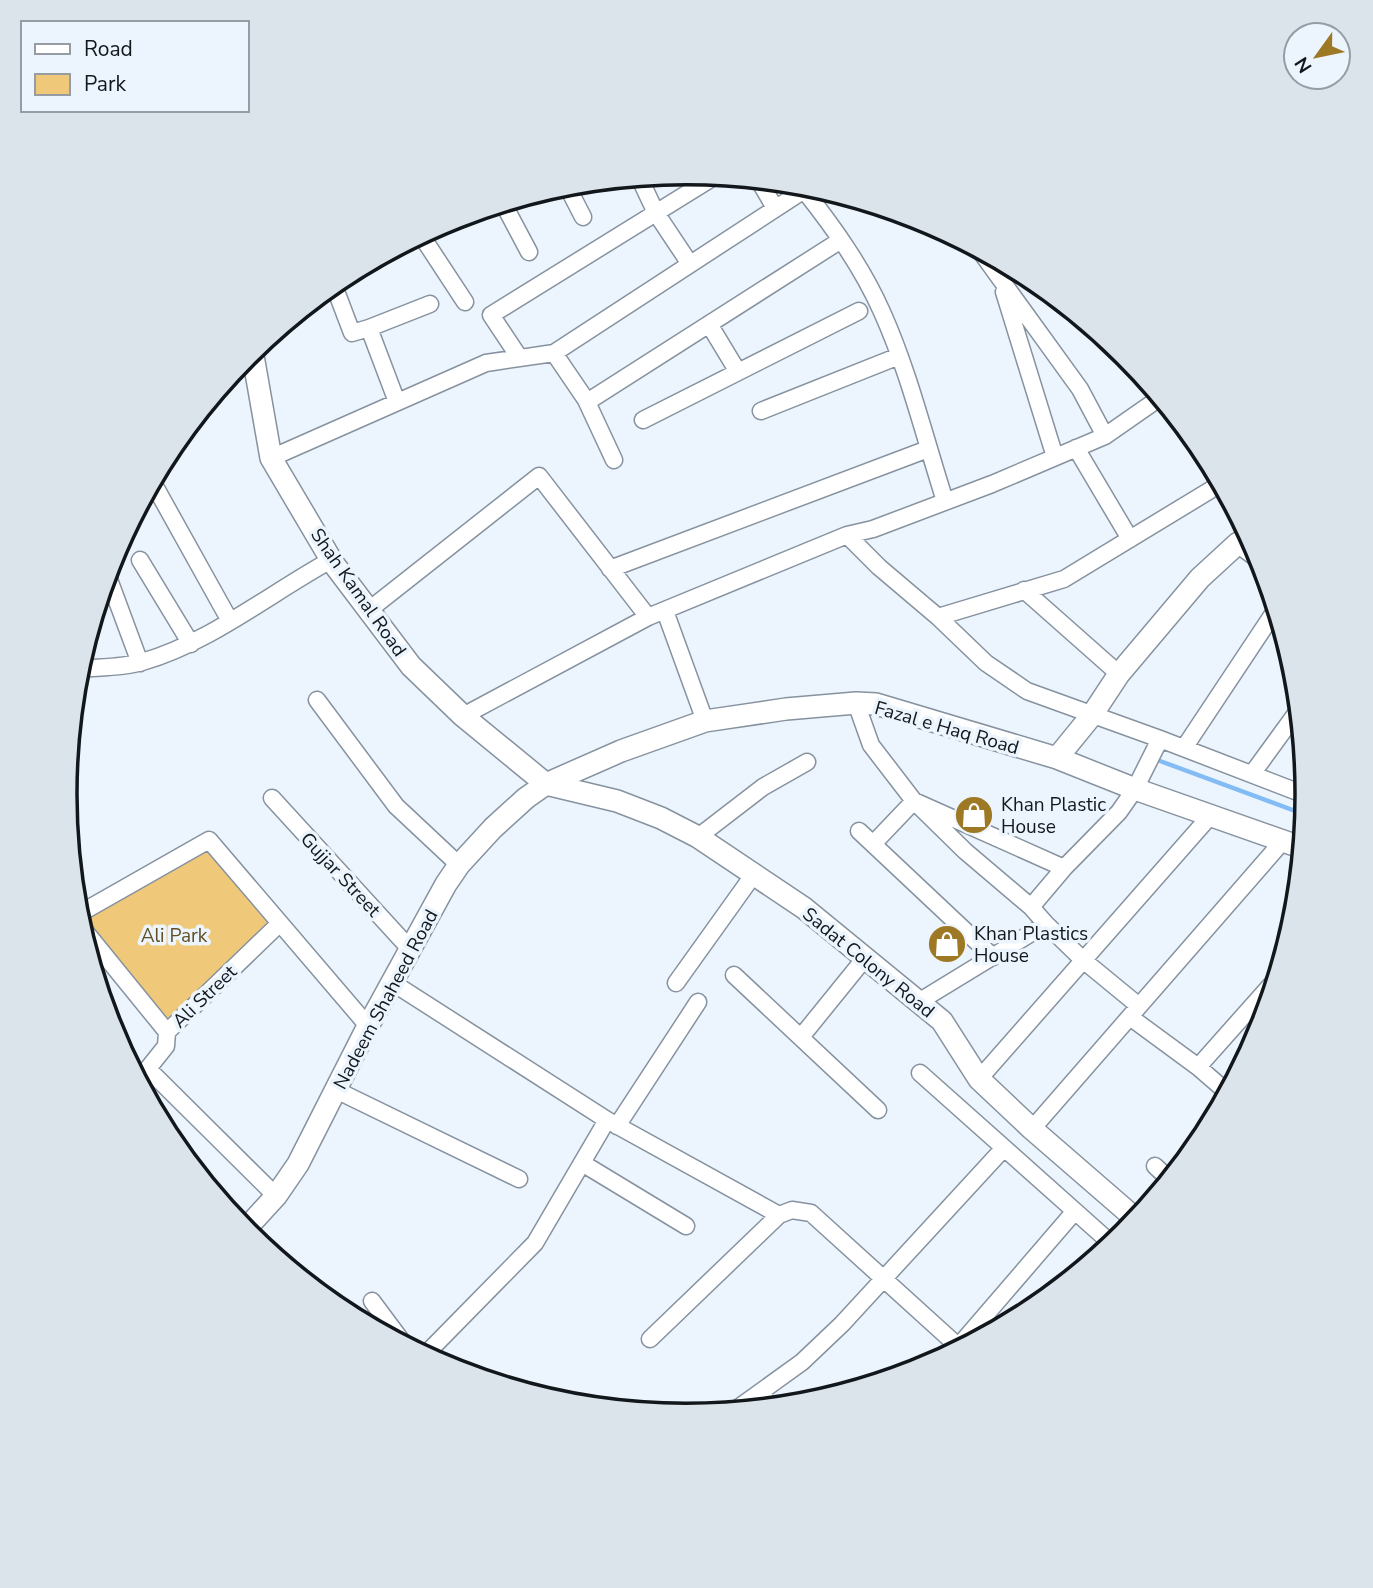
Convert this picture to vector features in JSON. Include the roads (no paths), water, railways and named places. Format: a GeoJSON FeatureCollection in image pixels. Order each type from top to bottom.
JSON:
{"type":"FeatureCollection","features":[{"type":"Feature","properties":{"kind":"street"},"geometry":{"type":"LineString","coordinates":[[519,357],[491,315],[700,185]]}},
{"type":"Feature","properties":{"kind":"street"},"geometry":{"type":"LineString","coordinates":[[643,186],[656,213],[690,264]]}},
{"type":"Feature","properties":{"kind":"street"},"geometry":{"type":"LineString","coordinates":[[764,190],[775,208]]}},
{"type":"Feature","properties":{"kind":"street"},"geometry":{"type":"LineString","coordinates":[[572,195],[583,217]]}},
{"type":"Feature","properties":{"kind":"street"},"geometry":{"type":"LineString","coordinates":[[271,458],[486,363],[554,353],[796,195]]}},
{"type":"Feature","properties":{"kind":"street"},"geometry":{"type":"LineString","coordinates":[[809,197],[841,240],[883,313],[945,501]]}},
{"type":"Feature","properties":{"kind":"street"},"geometry":{"type":"LineString","coordinates":[[508,212],[529,252]]}},
{"type":"Feature","properties":{"kind":"street"},"geometry":{"type":"LineString","coordinates":[[587,402],[841,240]]}},
{"type":"Feature","properties":{"kind":"street"},"geometry":{"type":"LineString","coordinates":[[426,243],[465,302]]}},
{"type":"Feature","properties":{"kind":"street"},"geometry":{"type":"LineString","coordinates":[[991,266],[1080,389],[1105,436]]}},
{"type":"Feature","properties":{"kind":"street"},"geometry":{"type":"LineString","coordinates":[[1000,278],[1055,457]]}},
{"type":"Feature","properties":{"kind":"street"},"geometry":{"type":"LineString","coordinates":[[337,295],[352,333],[429,304]]}},
{"type":"Feature","properties":{"kind":"street"},"geometry":{"type":"LineString","coordinates":[[643,419],[859,311]]}},
{"type":"Feature","properties":{"kind":"street"},"geometry":{"type":"LineString","coordinates":[[709,324],[737,372]]}},
{"type":"Feature","properties":{"kind":"street"},"geometry":{"type":"LineString","coordinates":[[369,327],[397,402]]}},
{"type":"Feature","properties":{"kind":"street"},"geometry":{"type":"LineString","coordinates":[[554,353],[587,402],[614,460]]}},
{"type":"Feature","properties":{"kind":"street"},"geometry":{"type":"LineString","coordinates":[[761,411],[899,356]]}},
{"type":"Feature","properties":{"kind":"street","name":"Shah Kamal Road"},"geometry":{"type":"LineString","coordinates":[[254,365],[271,458],[331,560],[411,666],[463,716],[546,784]]}},
{"type":"Feature","properties":{"kind":"street"},"geometry":{"type":"LineString","coordinates":[[463,716],[648,617],[847,535],[873,529],[1076,449],[1105,436],[1153,402]]}},
{"type":"Feature","properties":{"kind":"street"},"geometry":{"type":"LineString","coordinates":[[610,569],[928,449]]}},
{"type":"Feature","properties":{"kind":"street"},"geometry":{"type":"LineString","coordinates":[[1076,449],[1130,539]]}},
{"type":"Feature","properties":{"kind":"street"},"geometry":{"type":"LineString","coordinates":[[369,610],[539,476],[648,617]]}},
{"type":"Feature","properties":{"kind":"street"},"geometry":{"type":"LineString","coordinates":[[938,617],[1064,579],[1213,488]]}},
{"type":"Feature","properties":{"kind":"street"},"geometry":{"type":"LineString","coordinates":[[158,491],[230,621]]}},
{"type":"Feature","properties":{"kind":"street"},"geometry":{"type":"LineString","coordinates":[[847,535],[986,663],[1027,691],[1296,791]]}},
{"type":"Feature","properties":{"kind":"street"},"geometry":{"type":"LineString","coordinates":[[1057,758],[1092,715],[1119,674],[1200,578],[1241,542]]}},
{"type":"Feature","properties":{"kind":"street"},"geometry":{"type":"LineString","coordinates":[[140,560],[191,644]]}},
{"type":"Feature","properties":{"kind":"street"},"geometry":{"type":"LineString","coordinates":[[91,668],[140,663],[191,644],[331,560]]}},
{"type":"Feature","properties":{"kind":"street"},"geometry":{"type":"LineString","coordinates":[[112,589],[140,663]]}},
{"type":"Feature","properties":{"kind":"street"},"geometry":{"type":"LineString","coordinates":[[1024,590],[1119,674]]}},
{"type":"Feature","properties":{"kind":"street"},"geometry":{"type":"LineString","coordinates":[[665,611],[705,721]]}},
{"type":"Feature","properties":{"kind":"street"},"geometry":{"type":"LineString","coordinates":[[1184,748],[1270,619]]}},
{"type":"Feature","properties":{"kind":"street"},"geometry":{"type":"LineString","coordinates":[[317,700],[396,806],[459,865]]}},
{"type":"Feature","properties":{"kind":"street"},"geometry":{"type":"LineString","coordinates":[[856,703],[871,745],[914,801],[965,851],[1031,907],[1135,1012],[1221,1087]]}},
{"type":"Feature","properties":{"kind":"street","name":"Fazal e Haq Road"},"geometry":{"type":"LineString","coordinates":[[546,784],[621,751],[705,721],[786,709],[856,703],[876,704],[1057,758],[1294,845]]}},
{"type":"Feature","properties":{"kind":"street"},"geometry":{"type":"LineString","coordinates":[[1252,774],[1292,720]]}},
{"type":"Feature","properties":{"kind":"street"},"geometry":{"type":"LineString","coordinates":[[1031,907],[1064,868],[1119,812],[1135,789],[1160,739]]}},
{"type":"Feature","properties":{"kind":"street"},"geometry":{"type":"LineString","coordinates":[[698,837],[763,787],[807,762]]}},
{"type":"Feature","properties":{"kind":"street","name":"Nadeem Shaheed Road"},"geometry":{"type":"LineString","coordinates":[[253,1222],[276,1196],[298,1164],[368,1026],[446,884],[459,865],[502,819],[546,784]]}},
{"type":"Feature","properties":{"kind":"street","name":"Sadat Colony Road"},"geometry":{"type":"LineString","coordinates":[[546,784],[617,801],[661,818],[698,837],[804,908],[942,1021],[979,1079],[1129,1213]]}},
{"type":"Feature","properties":{"kind":"street","name":"Gujjar Street"},"geometry":{"type":"LineString","coordinates":[[271,798],[411,950]]}},
{"type":"Feature","properties":{"kind":"street"},"geometry":{"type":"LineString","coordinates":[[873,844],[914,801]]}},
{"type":"Feature","properties":{"kind":"street"},"geometry":{"type":"LineString","coordinates":[[914,801],[1064,868]]}},
{"type":"Feature","properties":{"kind":"street"},"geometry":{"type":"LineString","coordinates":[[979,1079],[1211,815]]}},
{"type":"Feature","properties":{"kind":"street"},"geometry":{"type":"LineString","coordinates":[[859,831],[993,957]]}},
{"type":"Feature","properties":{"kind":"street"},"geometry":{"type":"LineString","coordinates":[[88,909],[209,840],[368,1026]]}},
{"type":"Feature","properties":{"kind":"street"},"geometry":{"type":"LineString","coordinates":[[1032,1129],[1282,842]]}},
{"type":"Feature","properties":{"kind":"street"},"geometry":{"type":"LineString","coordinates":[[676,983],[754,874]]}},
{"type":"Feature","properties":{"kind":"street","name":"Ali Street"},"geometry":{"type":"LineString","coordinates":[[96,945],[167,1031],[279,923]]}},
{"type":"Feature","properties":{"kind":"street"},"geometry":{"type":"LineString","coordinates":[[920,1002],[1046,924]]}},
{"type":"Feature","properties":{"kind":"street"},"geometry":{"type":"LineString","coordinates":[[801,1037],[865,958]]}},
{"type":"Feature","properties":{"kind":"street"},"geometry":{"type":"LineString","coordinates":[[734,975],[878,1110]]}},
{"type":"Feature","properties":{"kind":"street"},"geometry":{"type":"LineString","coordinates":[[393,983],[612,1123],[779,1215]]}},
{"type":"Feature","properties":{"kind":"street"},"geometry":{"type":"LineString","coordinates":[[1198,1068],[1262,995]]}},
{"type":"Feature","properties":{"kind":"street"},"geometry":{"type":"LineString","coordinates":[[433,1348],[535,1243],[582,1163],[698,1002]]}},
{"type":"Feature","properties":{"kind":"street"},"geometry":{"type":"LineString","coordinates":[[145,1073],[166,1046],[167,1031]]}},
{"type":"Feature","properties":{"kind":"street"},"geometry":{"type":"LineString","coordinates":[[920,1073],[1104,1237]]}},
{"type":"Feature","properties":{"kind":"street"},"geometry":{"type":"LineString","coordinates":[[149,1080],[276,1196]]}},
{"type":"Feature","properties":{"kind":"street"},"geometry":{"type":"LineString","coordinates":[[336,1090],[519,1179]]}},
{"type":"Feature","properties":{"kind":"street"},"geometry":{"type":"LineString","coordinates":[[751,1399],[802,1362],[884,1279],[1004,1148]]}},
{"type":"Feature","properties":{"kind":"street"},"geometry":{"type":"LineString","coordinates":[[582,1163],[686,1226]]}},
{"type":"Feature","properties":{"kind":"street"},"geometry":{"type":"LineString","coordinates":[[1155,1166],[1163,1174]]}},
{"type":"Feature","properties":{"kind":"street"},"geometry":{"type":"LineString","coordinates":[[650,1339],[779,1215],[792,1210],[811,1213],[954,1342]]}},
{"type":"Feature","properties":{"kind":"street"},"geometry":{"type":"LineString","coordinates":[[974,1331],[1075,1211]]}},
{"type":"Feature","properties":{"kind":"street"},"geometry":{"type":"LineString","coordinates":[[372,1301],[391,1327]]}},
{"type":"Feature","properties":{"kind":"street"},"geometry":{"type":"LineString","coordinates":[[761,1393],[765,1398]]}},
{"type":"Feature","properties":{"kind":"waterway"},"geometry":{"type":"LineString","coordinates":[[1160,761],[1296,811]]}},
{"type":"Feature","properties":{"kind":"place","name":"Khan Plastic House"},"geometry":{"type":"Point","coordinates":[974,815]}},
{"type":"Feature","properties":{"kind":"place","name":"Khan Plastics House"},"geometry":{"type":"Point","coordinates":[947,944]}},
{"type":"Feature","properties":{"kind":"park label","name":"Ali Park"},"geometry":{"type":"Point","coordinates":[174,935]}}]}
